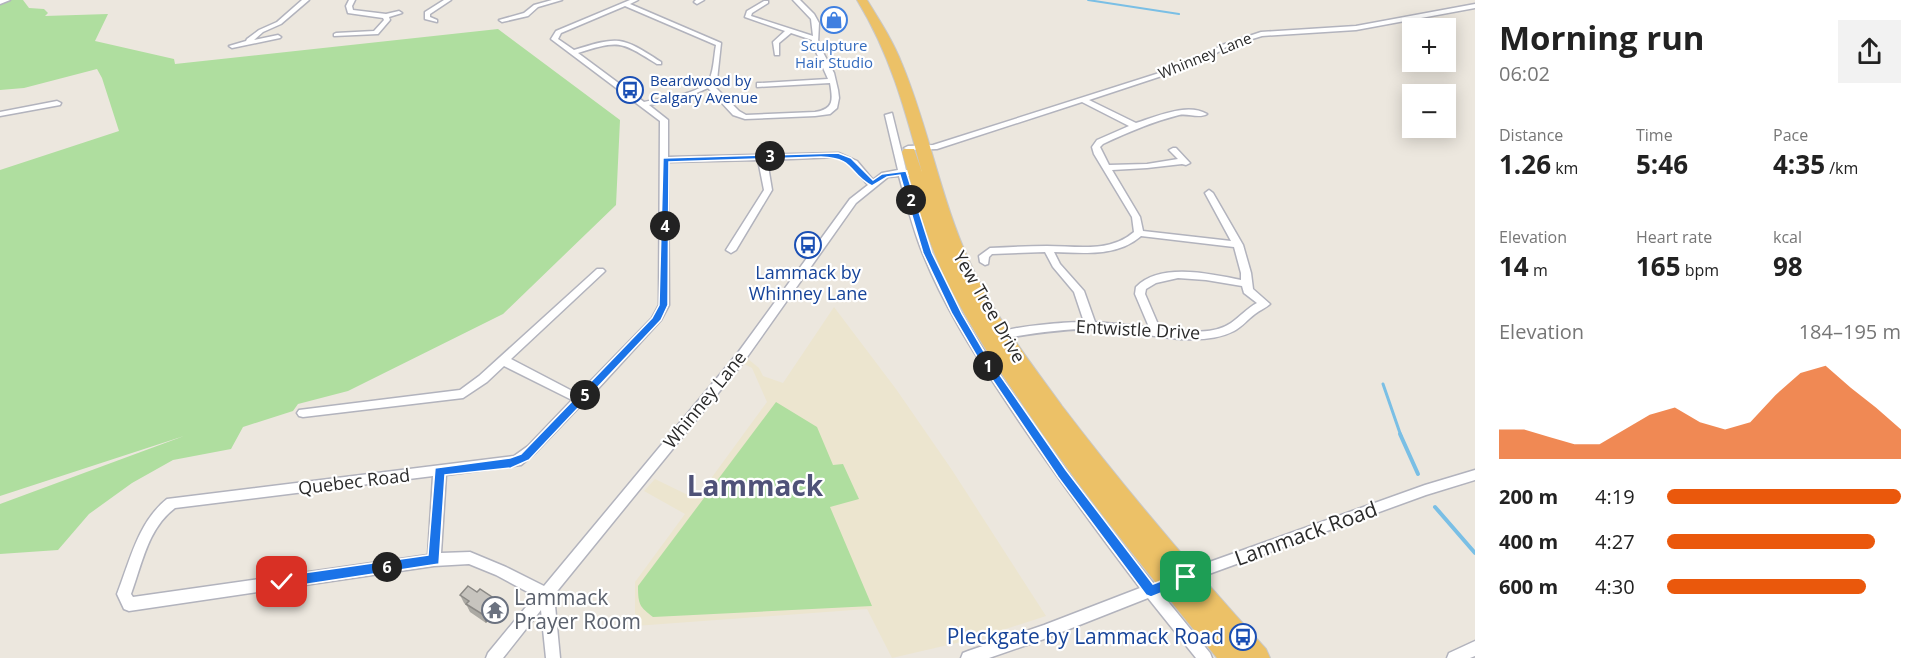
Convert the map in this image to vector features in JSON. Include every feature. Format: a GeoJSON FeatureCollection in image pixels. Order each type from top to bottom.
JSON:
{"type":"FeatureCollection","features":[{"type":"Feature","properties":{"kind":"highway","name":"Yew Tree Drive"},"geometry":{"type":"LineString","coordinates":[[850,0],[875,31]]}},
{"type":"Feature","properties":{"kind":"highway","name":"Yew Tree Drive"},"geometry":{"type":"LineString","coordinates":[[862,0],[875,31],[899,110],[914,148],[916,173],[934,231],[951,272],[994,336],[1033,406],[1169,583]]}},
{"type":"Feature","properties":{"kind":"highway"},"geometry":{"type":"LineString","coordinates":[[1169,583],[1233,658]]}},
{"type":"Feature","properties":{"kind":"highway"},"geometry":{"type":"LineString","coordinates":[[1169,583],[1257,658]]}},
{"type":"Feature","properties":{"kind":"street"},"geometry":{"type":"LineString","coordinates":[[0,2],[7,0]]}},
{"type":"Feature","properties":{"kind":"street"},"geometry":{"type":"LineString","coordinates":[[251,42],[255,34],[279,23],[306,0]]}},
{"type":"Feature","properties":{"kind":"street"},"geometry":{"type":"LineString","coordinates":[[352,0],[349,6],[350,12],[386,16],[399,13]]}},
{"type":"Feature","properties":{"kind":"street"},"geometry":{"type":"LineString","coordinates":[[435,21],[427,18],[427,13],[448,0]]}},
{"type":"Feature","properties":{"kind":"street"},"geometry":{"type":"LineString","coordinates":[[502,20],[526,14],[533,11],[536,6],[559,0]]}},
{"type":"Feature","properties":{"kind":"street","name":"Quebec Road"},"geometry":{"type":"LineString","coordinates":[[434,560],[129,604],[124,594],[153,520],[161,509],[172,503],[518,461],[581,400],[663,311],[665,124],[662,117],[645,104],[555,42],[555,34],[635,0]]}},
{"type":"Feature","properties":{"kind":"street"},"geometry":{"type":"LineString","coordinates":[[710,84],[738,115],[752,118],[827,112],[834,106],[832,81],[827,64],[815,43],[818,31],[816,21],[796,0]]}},
{"type":"Feature","properties":{"kind":"street"},"geometry":{"type":"LineString","coordinates":[[766,2],[748,12],[748,17],[815,39]]}},
{"type":"Feature","properties":{"kind":"street"},"geometry":{"type":"LineString","coordinates":[[625,4],[718,44],[713,80],[710,84],[693,92],[645,104]]}},
{"type":"Feature","properties":{"kind":"street","name":"Whinney Lane"},"geometry":{"type":"LineString","coordinates":[[914,148],[934,147],[1084,100],[1198,62],[1224,45],[1261,34],[1356,28],[1475,6]]}},
{"type":"Feature","properties":{"kind":"street"},"geometry":{"type":"LineString","coordinates":[[336,35],[375,33],[387,20],[386,16]]}},
{"type":"Feature","properties":{"kind":"street"},"geometry":{"type":"LineString","coordinates":[[777,54],[776,42],[790,31]]}},
{"type":"Feature","properties":{"kind":"street"},"geometry":{"type":"LineString","coordinates":[[232,46],[278,37]]}},
{"type":"Feature","properties":{"kind":"street"},"geometry":{"type":"LineString","coordinates":[[572,53],[617,39],[625,41],[659,63]]}},
{"type":"Feature","properties":{"kind":"street"},"geometry":{"type":"LineString","coordinates":[[760,85],[832,81]]}},
{"type":"Feature","properties":{"kind":"street"},"geometry":{"type":"LineString","coordinates":[[1084,100],[1135,126]]}},
{"type":"Feature","properties":{"kind":"street"},"geometry":{"type":"LineString","coordinates":[[0,114],[57,103]]}},
{"type":"Feature","properties":{"kind":"street"},"geometry":{"type":"LineString","coordinates":[[1139,233],[1136,217],[1096,147],[1100,142],[1135,126],[1182,112],[1203,114]]}},
{"type":"Feature","properties":{"kind":"street"},"geometry":{"type":"LineString","coordinates":[[889,115],[916,173],[927,253],[957,314],[977,348],[1062,474],[1169,583],[1205,658]]}},
{"type":"Feature","properties":{"kind":"street"},"geometry":{"type":"LineString","coordinates":[[1107,168],[1186,163],[1173,150]]}},
{"type":"Feature","properties":{"kind":"street"},"geometry":{"type":"LineString","coordinates":[[665,160],[838,155],[854,164],[872,184]]}},
{"type":"Feature","properties":{"kind":"street"},"geometry":{"type":"LineString","coordinates":[[731,249],[768,190],[762,157]]}},
{"type":"Feature","properties":{"kind":"street","name":"Whinney Lane"},"geometry":{"type":"LineString","coordinates":[[493,658],[547,596],[741,357],[846,211],[872,184],[885,175],[916,173]]}},
{"type":"Feature","properties":{"kind":"street"},"geometry":{"type":"LineString","coordinates":[[1156,330],[1140,294],[1141,287],[1151,280],[1169,276],[1199,276],[1246,284],[1246,273],[1238,245],[1209,192]]}},
{"type":"Feature","properties":{"kind":"street"},"geometry":{"type":"LineString","coordinates":[[985,262],[984,256],[988,252],[1004,249],[1103,248],[1125,243],[1139,233],[1238,245]]}},
{"type":"Feature","properties":{"kind":"street"},"geometry":{"type":"LineString","coordinates":[[979,246],[988,252]]}},
{"type":"Feature","properties":{"kind":"street"},"geometry":{"type":"LineString","coordinates":[[1048,249],[1056,265],[1079,291],[1091,326]]}},
{"type":"Feature","properties":{"kind":"street"},"geometry":{"type":"LineString","coordinates":[[303,413],[463,394],[600,271]]}},
{"type":"Feature","properties":{"kind":"street","name":"Entwistle Drive"},"geometry":{"type":"LineString","coordinates":[[994,336],[1035,329],[1091,326],[1203,334],[1222,332],[1236,327],[1247,313],[1265,304],[1248,291],[1246,284]]}},
{"type":"Feature","properties":{"kind":"street"},"geometry":{"type":"LineString","coordinates":[[503,360],[581,400]]}},
{"type":"Feature","properties":{"kind":"street"},"geometry":{"type":"LineString","coordinates":[[440,471],[434,560],[470,558],[501,571],[547,596],[553,658]]}},
{"type":"Feature","properties":{"kind":"street","name":"Lammack Road"},"geometry":{"type":"LineString","coordinates":[[968,658],[1044,632],[1169,583],[1425,490],[1475,475]]}},
{"type":"Feature","properties":{"kind":"street"},"geometry":{"type":"LineString","coordinates":[[1454,658],[1475,648]]}},
{"type":"Feature","properties":{"kind":"shaded area"},"geometry":{"type":"Polygon","coordinates":[[[834,307],[896,389],[952,470],[1046,616],[978,638],[892,658],[867,609],[635,626],[635,582],[685,514],[644,491],[655,479],[696,499],[767,402],[752,368],[744,364],[748,359],[759,368],[763,376],[783,383],[834,307]]]}},
{"type":"Feature","properties":{"kind":"green space"},"geometry":{"type":"Polygon","coordinates":[[[23,0],[29,8],[44,9],[48,13],[45,16],[108,14],[95,41],[174,59],[175,64],[498,29],[620,120],[616,205],[503,314],[348,391],[298,404],[293,411],[243,427],[231,449],[173,460],[132,483],[89,514],[58,550],[0,554],[0,504],[184,436],[0,496],[0,170],[119,131],[97,69],[24,88],[0,90],[0,2],[23,0]]]}},
{"type":"Feature","properties":{"kind":"green space"},"geometry":{"type":"Polygon","coordinates":[[[776,402],[817,427],[833,465],[843,464],[859,499],[830,507],[872,606],[653,617],[641,605],[638,586],[776,402]]]}},
{"type":"Feature","properties":{"kind":"building"},"geometry":{"type":"Polygon","coordinates":[[[826,11],[835,11],[839,17],[831,18],[826,11]]]}},
{"type":"Feature","properties":{"kind":"building"},"geometry":{"type":"Polygon","coordinates":[[[468,586],[477,592],[480,589],[495,599],[482,614],[466,604],[469,601],[460,595],[468,586]]]}},
{"type":"Feature","properties":{"kind":"waterway"},"geometry":{"type":"LineString","coordinates":[[1088,0],[1179,14]]}},
{"type":"Feature","properties":{"kind":"waterway"},"geometry":{"type":"LineString","coordinates":[[1383,384],[1401,436]]}},
{"type":"Feature","properties":{"kind":"waterway"},"geometry":{"type":"LineString","coordinates":[[1400,434],[1418,474]]}},
{"type":"Feature","properties":{"kind":"waterway"},"geometry":{"type":"LineString","coordinates":[[1435,507],[1475,553]]}},
{"type":"Feature","properties":{"kind":"place","name":"Sculpture Hair Studio"},"geometry":{"type":"Point","coordinates":[834,20]}},
{"type":"Feature","properties":{"kind":"place","name":"Beardwood by Calgary Avenue"},"geometry":{"type":"Point","coordinates":[630,90]}},
{"type":"Feature","properties":{"kind":"place","name":"Lammack by Whinney Lane"},"geometry":{"type":"Point","coordinates":[808,245]}},
{"type":"Feature","properties":{"kind":"place","name":"Lammack Prayer Room"},"geometry":{"type":"Point","coordinates":[495,610]}},
{"type":"Feature","properties":{"kind":"place","name":"Pleckgate by Lammack Road"},"geometry":{"type":"Point","coordinates":[1243,637]}},
{"type":"Feature","properties":{"kind":"district","name":"Lammack"},"geometry":{"type":"Point","coordinates":[755,486]}},
{"type":"Feature","properties":{"kind":"route"},"geometry":{"type":"LineString","coordinates":[[282,582],[434,560],[440,471],[511,463],[525,457],[656,320],[663,311],[664,305],[665,160],[821,155],[838,155],[849,160],[872,184],[885,175],[903,172],[927,253],[957,314],[982,357],[1062,474],[1151,591],[1186,577]]}}]}
